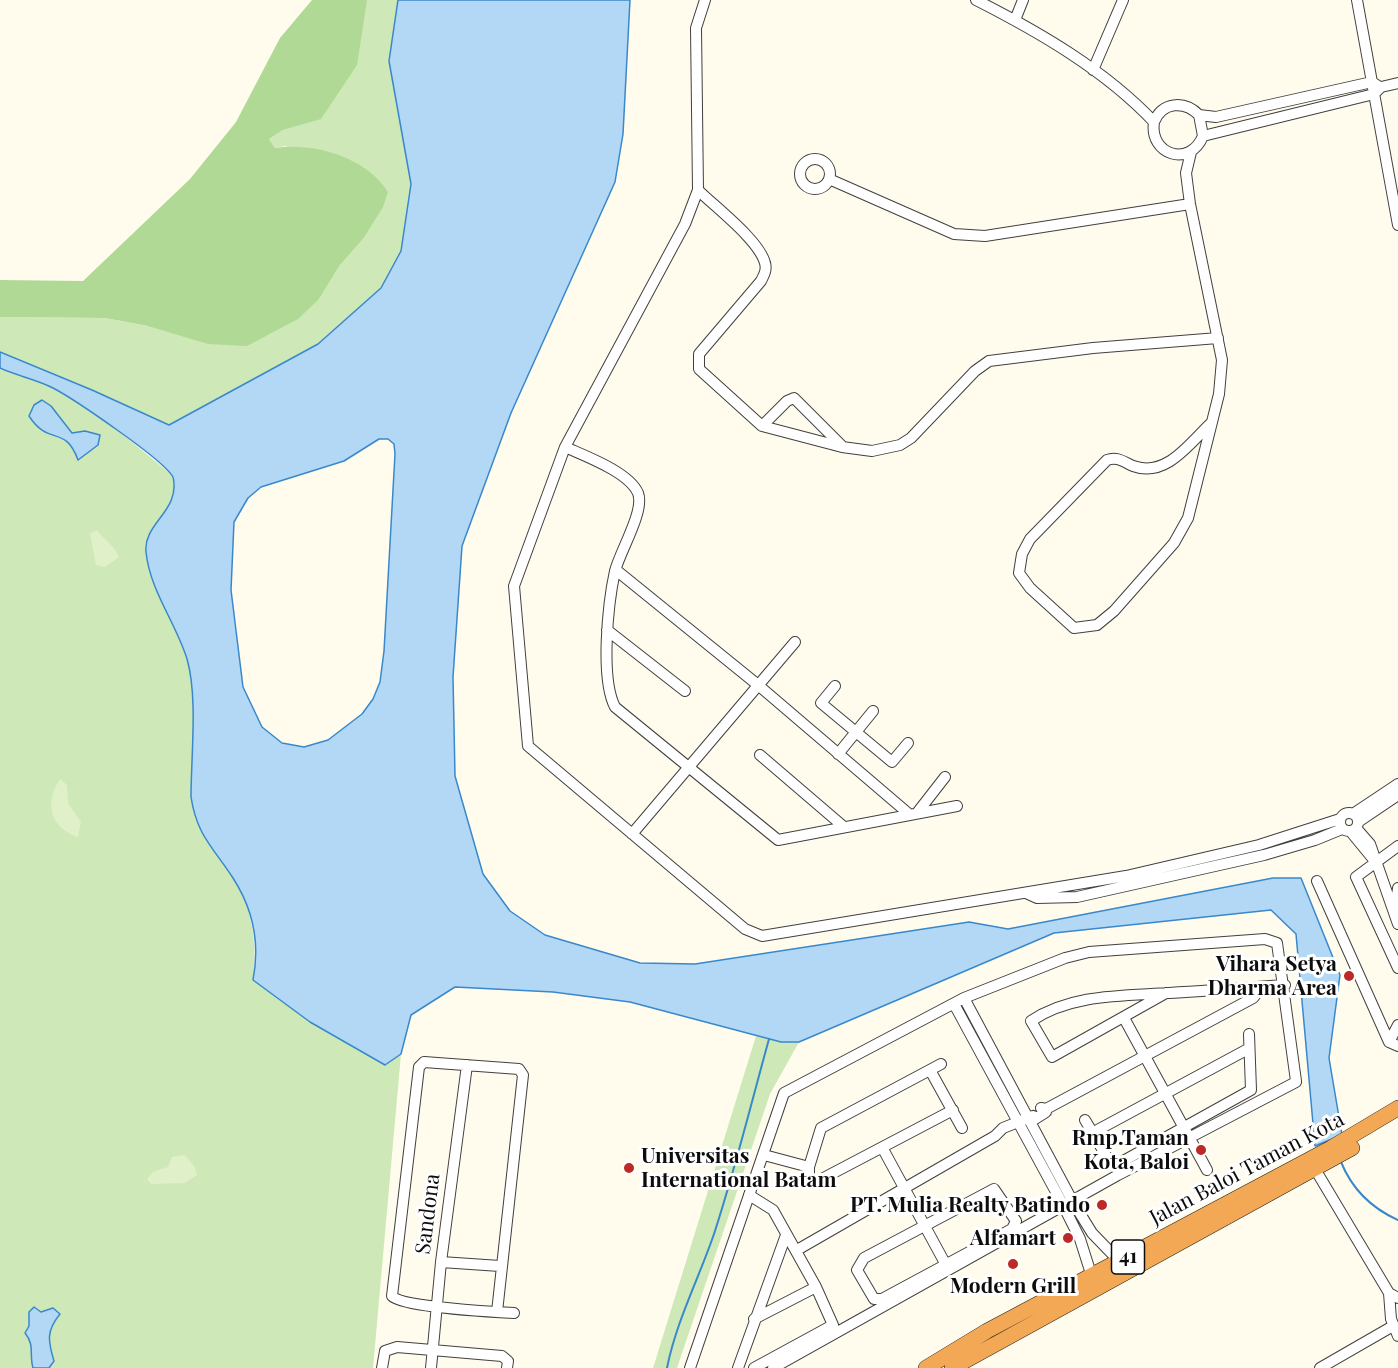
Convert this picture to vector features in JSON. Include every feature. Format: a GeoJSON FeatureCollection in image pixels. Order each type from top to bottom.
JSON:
{"type":"FeatureCollection","features":[{"type":"Feature","properties":{"kind":"highway","name":"Jalan Baloi Taman Kota"},"geometry":{"type":"LineString","coordinates":[[961,1365],[991,1338],[1092,1277],[1229,1207],[1315,1169],[1337,1150],[1398,1108]]}},
{"type":"Feature","properties":{"kind":"highway","name":"Jalan Baloi Taman Kota"},"geometry":{"type":"LineString","coordinates":[[926,1368],[991,1338],[1229,1207],[1398,1119]]}},
{"type":"Feature","properties":{"kind":"street"},"geometry":{"type":"LineString","coordinates":[[705,0],[696,28],[698,190],[685,224],[565,447],[513,586],[528,746],[745,929],[762,936],[1137,874],[1350,824],[1398,795]]}},
{"type":"Feature","properties":{"kind":"street"},"geometry":{"type":"LineString","coordinates":[[976,0],[1015,20],[1093,70],[1131,99],[1154,122]]}},
{"type":"Feature","properties":{"kind":"street"},"geometry":{"type":"LineString","coordinates":[[1015,20],[1023,0]]}},
{"type":"Feature","properties":{"kind":"street"},"geometry":{"type":"LineString","coordinates":[[1093,70],[1123,0]]}},
{"type":"Feature","properties":{"kind":"street"},"geometry":{"type":"LineString","coordinates":[[1356,0],[1375,88],[1398,225]]}},
{"type":"Feature","properties":{"kind":"street"},"geometry":{"type":"LineString","coordinates":[[1199,115],[1216,117],[1281,103],[1398,83]]}},
{"type":"Feature","properties":{"kind":"street"},"geometry":{"type":"LineString","coordinates":[[1186,173],[1191,152],[1203,136],[1284,116],[1375,88]]}},
{"type":"Feature","properties":{"kind":"street"},"geometry":{"type":"LineString","coordinates":[[1131,99],[1160,112]]}},
{"type":"Feature","properties":{"kind":"street"},"geometry":{"type":"LineString","coordinates":[[1281,103],[1284,116]]}},
{"type":"Feature","properties":{"kind":"street"},"geometry":{"type":"LineString","coordinates":[[1191,152],[1177,155],[1162,150],[1157,144],[1154,138],[1154,122],[1160,112],[1166,107],[1180,104],[1194,110],[1199,115],[1203,136]]}},
{"type":"Feature","properties":{"kind":"street"},"geometry":{"type":"LineString","coordinates":[[1177,155],[1186,173],[1190,204],[1222,360],[1218,394],[1211,423],[1188,518],[1174,543],[1114,611],[1097,625],[1086,629],[1074,628],[1030,588],[1019,573],[1022,554],[1030,539],[1107,460],[1116,458],[1143,469],[1156,469],[1175,457],[1211,423]]}},
{"type":"Feature","properties":{"kind":"street"},"geometry":{"type":"LineString","coordinates":[[829,179],[954,234],[985,236],[1190,204]]}},
{"type":"Feature","properties":{"kind":"street"},"geometry":{"type":"LineString","coordinates":[[698,190],[758,249],[765,263],[766,272],[761,281],[699,354],[699,369],[762,426],[843,447],[872,451],[900,445],[911,438],[975,371],[989,361],[1093,348],[1218,338]]}},
{"type":"Feature","properties":{"kind":"street"},"geometry":{"type":"LineString","coordinates":[[762,426],[787,401],[794,398],[843,447]]}},
{"type":"Feature","properties":{"kind":"street"},"geometry":{"type":"LineString","coordinates":[[565,447],[625,477],[638,493],[639,507],[616,570],[607,630],[609,686],[615,707],[778,840],[957,806]]}},
{"type":"Feature","properties":{"kind":"street"},"geometry":{"type":"LineString","coordinates":[[616,570],[913,814]]}},
{"type":"Feature","properties":{"kind":"street"},"geometry":{"type":"LineString","coordinates":[[607,630],[685,692]]}},
{"type":"Feature","properties":{"kind":"street"},"geometry":{"type":"LineString","coordinates":[[632,834],[795,642]]}},
{"type":"Feature","properties":{"kind":"street"},"geometry":{"type":"LineString","coordinates":[[835,686],[821,703],[892,762],[909,743]]}},
{"type":"Feature","properties":{"kind":"street"},"geometry":{"type":"LineString","coordinates":[[838,754],[873,711]]}},
{"type":"Feature","properties":{"kind":"street"},"geometry":{"type":"LineString","coordinates":[[760,755],[844,827]]}},
{"type":"Feature","properties":{"kind":"street"},"geometry":{"type":"LineString","coordinates":[[913,814],[945,777]]}},
{"type":"Feature","properties":{"kind":"street"},"geometry":{"type":"LineString","coordinates":[[1350,824],[1398,784]]}},
{"type":"Feature","properties":{"kind":"street"},"geometry":{"type":"LineString","coordinates":[[1350,824],[1362,849],[1377,862],[1396,920]]}},
{"type":"Feature","properties":{"kind":"street"},"geometry":{"type":"LineString","coordinates":[[1398,846],[1356,877],[1398,968]]}},
{"type":"Feature","properties":{"kind":"street"},"geometry":{"type":"LineString","coordinates":[[1317,881],[1393,1044]]}},
{"type":"Feature","properties":{"kind":"street"},"geometry":{"type":"LineString","coordinates":[[1396,920],[1398,888]]}},
{"type":"Feature","properties":{"kind":"street"},"geometry":{"type":"LineString","coordinates":[[690,1368],[764,1155],[780,1101],[787,1090],[959,1001],[1065,958],[1089,952],[1265,939],[1277,943],[1285,985],[1296,1082],[1116,1165],[1111,1164],[1085,1120]]}},
{"type":"Feature","properties":{"kind":"street"},"geometry":{"type":"LineString","coordinates":[[1166,993],[1052,1058],[1030,1021],[1046,1011],[1083,1000],[1119,995],[1285,985]]}},
{"type":"Feature","properties":{"kind":"street"},"geometry":{"type":"LineString","coordinates":[[797,1250],[995,1136],[1003,1128],[1035,1119],[1046,1112],[1046,1109],[1253,998],[1262,987]]}},
{"type":"Feature","properties":{"kind":"street"},"geometry":{"type":"LineString","coordinates":[[959,1001],[1068,1205],[1092,1277]]}},
{"type":"Feature","properties":{"kind":"street"},"geometry":{"type":"LineString","coordinates":[[1124,1018],[1207,1170]]}},
{"type":"Feature","properties":{"kind":"street"},"geometry":{"type":"LineString","coordinates":[[1393,1044],[1398,1025]]}},
{"type":"Feature","properties":{"kind":"street"},"geometry":{"type":"LineString","coordinates":[[773,1368],[1068,1205],[1187,1133],[1251,1090],[1249,1034]]}},
{"type":"Feature","properties":{"kind":"street"},"geometry":{"type":"LineString","coordinates":[[1092,1132],[1248,1049]]}},
{"type":"Feature","properties":{"kind":"street"},"geometry":{"type":"LineString","coordinates":[[497,1312],[500,1266],[523,1075],[519,1069],[424,1062],[419,1066],[392,1291],[395,1299],[399,1301],[436,1306],[497,1312],[514,1313]]}},
{"type":"Feature","properties":{"kind":"street"},"geometry":{"type":"LineString","coordinates":[[940,1064],[821,1128],[809,1167],[809,1180],[816,1182],[883,1149],[953,1110]]}},
{"type":"Feature","properties":{"kind":"street","name":"Sandona"},"geometry":{"type":"LineString","coordinates":[[431,1368],[441,1262],[467,1065]]}},
{"type":"Feature","properties":{"kind":"street"},"geometry":{"type":"LineString","coordinates":[[930,1070],[962,1128]]}},
{"type":"Feature","properties":{"kind":"street"},"geometry":{"type":"LineString","coordinates":[[883,1149],[946,1265]]}},
{"type":"Feature","properties":{"kind":"street"},"geometry":{"type":"LineString","coordinates":[[764,1155],[809,1167]]}},
{"type":"Feature","properties":{"kind":"street"},"geometry":{"type":"LineString","coordinates":[[1315,1169],[1393,1296],[1396,1331],[1320,1368]]}},
{"type":"Feature","properties":{"kind":"street"},"geometry":{"type":"LineString","coordinates":[[994,1189],[1016,1221],[1012,1229],[877,1300],[870,1294],[857,1270],[864,1258],[926,1226],[994,1189]]}},
{"type":"Feature","properties":{"kind":"street"},"geometry":{"type":"LineString","coordinates":[[749,1195],[773,1210],[797,1250],[832,1321],[831,1327],[754,1368]]}},
{"type":"Feature","properties":{"kind":"street"},"geometry":{"type":"LineString","coordinates":[[1068,1205],[1120,1262]]}},
{"type":"Feature","properties":{"kind":"street"},"geometry":{"type":"LineString","coordinates":[[738,1368],[786,1235]]}},
{"type":"Feature","properties":{"kind":"street"},"geometry":{"type":"LineString","coordinates":[[441,1262],[500,1266]]}},
{"type":"Feature","properties":{"kind":"street"},"geometry":{"type":"LineString","coordinates":[[754,1319],[816,1287]]}},
{"type":"Feature","properties":{"kind":"street"},"geometry":{"type":"LineString","coordinates":[[382,1368],[384,1354],[391,1347],[502,1356],[508,1361],[507,1368]]}},
{"type":"Feature","properties":{"kind":"green space"},"geometry":{"type":"Polygon","coordinates":[[[312,0],[367,0],[357,65],[321,119],[283,130],[269,139],[275,148],[306,147],[353,161],[367,170],[388,192],[383,207],[363,239],[340,265],[319,299],[298,319],[247,346],[208,344],[148,326],[105,318],[0,317],[0,280],[83,281],[190,179],[236,122],[280,38],[312,0]]]}},
{"type":"Feature","properties":{"kind":"green space"},"geometry":{"type":"Polygon","coordinates":[[[367,0],[398,0],[389,61],[411,184],[401,251],[381,288],[318,344],[169,426],[92,390],[0,352],[0,317],[105,318],[148,326],[319,299],[340,265],[363,239],[286,146],[275,148],[269,139],[283,130],[306,123],[367,0]]]}},
{"type":"Feature","properties":{"kind":"green space"},"geometry":{"type":"Polygon","coordinates":[[[0,368],[46,384],[68,396],[171,474],[174,486],[172,496],[150,532],[147,542],[148,567],[182,646],[190,675],[193,709],[191,797],[197,822],[233,878],[245,902],[254,939],[253,980],[310,1022],[385,1065],[401,1054],[373,1368],[0,1368],[0,368]]]}},
{"type":"Feature","properties":{"kind":"green space"},"geometry":{"type":"Polygon","coordinates":[[[97,530],[119,557],[105,567],[96,565],[90,534],[97,530]]]}},
{"type":"Feature","properties":{"kind":"green space"},"geometry":{"type":"Polygon","coordinates":[[[60,779],[67,785],[68,803],[81,822],[78,837],[61,828],[52,814],[52,797],[60,779]]]}},
{"type":"Feature","properties":{"kind":"green space"},"geometry":{"type":"Polygon","coordinates":[[[756,1036],[781,1042],[799,1042],[770,1094],[677,1368],[653,1368],[756,1036]]]}},
{"type":"Feature","properties":{"kind":"green space"},"geometry":{"type":"Polygon","coordinates":[[[185,1155],[194,1166],[197,1175],[185,1183],[151,1184],[147,1179],[153,1172],[168,1167],[172,1157],[185,1155]]]}},
{"type":"Feature","properties":{"kind":"water"},"geometry":{"type":"Polygon","coordinates":[[[398,0],[630,0],[623,134],[615,182],[511,413],[462,546],[453,677],[455,776],[483,874],[510,911],[545,935],[640,963],[695,964],[969,922],[1008,929],[1273,878],[1301,878],[1340,975],[1329,1058],[1342,1135],[1315,1146],[1296,934],[1271,910],[1054,933],[799,1042],[781,1042],[630,1002],[553,992],[455,987],[411,1015],[401,1054],[385,1065],[310,1022],[253,980],[255,940],[246,902],[197,822],[191,797],[193,709],[190,674],[182,646],[148,566],[147,542],[150,533],[172,499],[173,477],[137,444],[64,394],[47,385],[0,368],[0,352],[169,425],[318,344],[381,288],[401,251],[411,184],[389,61],[398,0]],[[379,439],[344,461],[261,487],[248,498],[234,522],[231,590],[243,687],[262,727],[282,743],[304,747],[328,740],[362,714],[373,699],[380,682],[384,651],[395,454],[394,444],[388,439],[379,439]]]}},
{"type":"Feature","properties":{"kind":"water"},"geometry":{"type":"Polygon","coordinates":[[[42,400],[51,406],[72,433],[85,431],[100,435],[98,445],[78,460],[68,442],[43,431],[29,416],[34,405],[42,400]]]}},
{"type":"Feature","properties":{"kind":"water"},"geometry":{"type":"Polygon","coordinates":[[[34,1307],[41,1312],[53,1308],[60,1314],[50,1331],[50,1348],[54,1361],[49,1368],[33,1368],[31,1346],[25,1333],[29,1326],[29,1312],[34,1307]]]}},
{"type":"Feature","properties":{"kind":"waterway"},"geometry":{"type":"LineString","coordinates":[[667,1368],[676,1334],[722,1210],[769,1039]]}},
{"type":"Feature","properties":{"kind":"waterway"},"geometry":{"type":"LineString","coordinates":[[1341,1162],[1351,1181],[1364,1197],[1379,1210],[1398,1220]]}},
{"type":"Feature","properties":{"kind":"place","name":"Vihara Setya Dharma Area"},"geometry":{"type":"Point","coordinates":[1349,976]}},
{"type":"Feature","properties":{"kind":"place","name":"Rmp.Taman Kota, Baloi"},"geometry":{"type":"Point","coordinates":[1201,1150]}},
{"type":"Feature","properties":{"kind":"place","name":"Universitas International Batam"},"geometry":{"type":"Point","coordinates":[629,1168]}},
{"type":"Feature","properties":{"kind":"place","name":"PT. Mulia Realty Batindo"},"geometry":{"type":"Point","coordinates":[1102,1205]}},
{"type":"Feature","properties":{"kind":"place","name":"Alfamart"},"geometry":{"type":"Point","coordinates":[1068,1238]}},
{"type":"Feature","properties":{"kind":"place","name":"Modern Grill"},"geometry":{"type":"Point","coordinates":[1013,1264]}}]}
